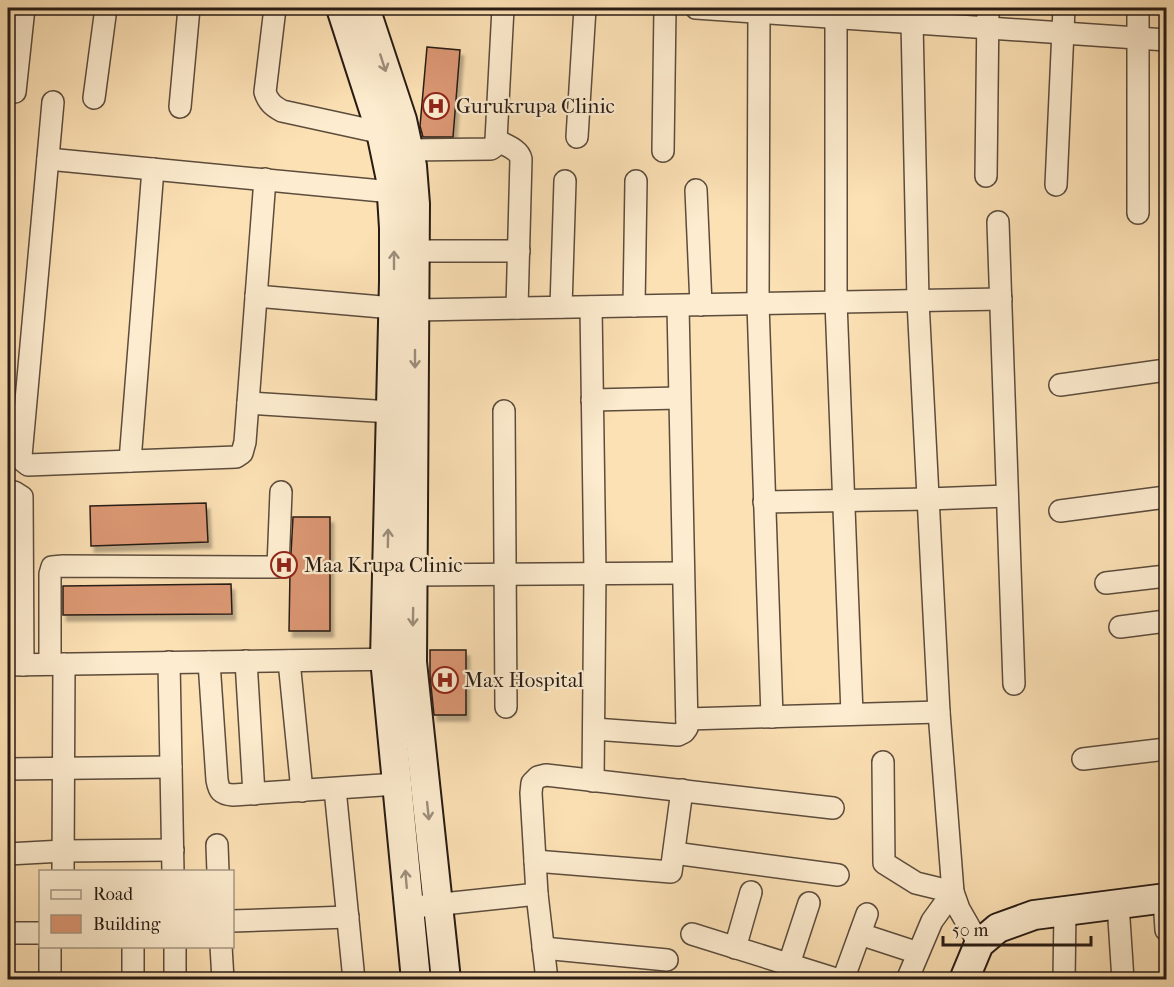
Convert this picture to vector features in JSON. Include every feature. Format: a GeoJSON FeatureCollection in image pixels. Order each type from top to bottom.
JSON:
{"type":"FeatureCollection","features":[{"type":"Feature","properties":{"kind":"street"},"geometry":{"type":"LineString","coordinates":[[15,92],[24,8]]}},
{"type":"Feature","properties":{"kind":"street"},"geometry":{"type":"LineString","coordinates":[[94,98],[106,8]]}},
{"type":"Feature","properties":{"kind":"street"},"geometry":{"type":"LineString","coordinates":[[180,107],[189,8]]}},
{"type":"Feature","properties":{"kind":"street"},"geometry":{"type":"LineString","coordinates":[[275,8],[265,92],[267,100],[273,106],[282,111],[398,140],[490,149],[495,146],[496,140],[503,8]]}},
{"type":"Feature","properties":{"kind":"street"},"geometry":{"type":"LineString","coordinates":[[341,8],[398,140],[412,166],[415,204],[416,251],[405,309],[391,412],[399,659],[397,784],[416,980]]}},
{"type":"Feature","properties":{"kind":"street"},"geometry":{"type":"LineString","coordinates":[[365,8],[402,120],[391,180],[394,228],[405,309],[414,575],[399,659],[438,904],[446,980]]}},
{"type":"Feature","properties":{"kind":"street"},"geometry":{"type":"LineString","coordinates":[[578,137],[585,8]]}},
{"type":"Feature","properties":{"kind":"street"},"geometry":{"type":"LineString","coordinates":[[663,151],[665,8]]}},
{"type":"Feature","properties":{"kind":"street"},"geometry":{"type":"LineString","coordinates":[[696,8],[987,18],[1064,33],[1167,40]]}},
{"type":"Feature","properties":{"kind":"street"},"geometry":{"type":"LineString","coordinates":[[1056,185],[1064,8]]}},
{"type":"Feature","properties":{"kind":"street"},"geometry":{"type":"LineString","coordinates":[[1138,8],[1138,213]]}},
{"type":"Feature","properties":{"kind":"street"},"geometry":{"type":"LineString","coordinates":[[759,10],[758,304],[772,717]]}},
{"type":"Feature","properties":{"kind":"street"},"geometry":{"type":"LineString","coordinates":[[836,12],[836,302],[852,714]]}},
{"type":"Feature","properties":{"kind":"street"},"geometry":{"type":"LineString","coordinates":[[913,15],[918,301],[939,712],[953,892],[958,909],[979,944]]}},
{"type":"Feature","properties":{"kind":"street"},"geometry":{"type":"LineString","coordinates":[[986,176],[987,18]]}},
{"type":"Feature","properties":{"kind":"street"},"geometry":{"type":"LineString","coordinates":[[53,102],[21,456],[28,465],[236,457],[242,453],[266,179]]}},
{"type":"Feature","properties":{"kind":"street"},"geometry":{"type":"LineString","coordinates":[[496,140],[520,154],[517,308]]}},
{"type":"Feature","properties":{"kind":"street"},"geometry":{"type":"LineString","coordinates":[[48,159],[392,192]]}},
{"type":"Feature","properties":{"kind":"street"},"geometry":{"type":"LineString","coordinates":[[130,461],[153,169]]}},
{"type":"Feature","properties":{"kind":"street"},"geometry":{"type":"LineString","coordinates":[[561,307],[565,181]]}},
{"type":"Feature","properties":{"kind":"street"},"geometry":{"type":"LineString","coordinates":[[634,306],[636,181]]}},
{"type":"Feature","properties":{"kind":"street"},"geometry":{"type":"LineString","coordinates":[[696,190],[701,305]]}},
{"type":"Feature","properties":{"kind":"street"},"geometry":{"type":"LineString","coordinates":[[998,222],[1014,684]]}},
{"type":"Feature","properties":{"kind":"street"},"geometry":{"type":"LineString","coordinates":[[416,251],[519,251]]}},
{"type":"Feature","properties":{"kind":"street"},"geometry":{"type":"LineString","coordinates":[[256,297],[405,309],[1001,299]]}},
{"type":"Feature","properties":{"kind":"street"},"geometry":{"type":"LineString","coordinates":[[594,729],[678,735],[687,728],[678,306]]}},
{"type":"Feature","properties":{"kind":"street"},"geometry":{"type":"LineString","coordinates":[[591,307],[595,573],[594,781]]}},
{"type":"Feature","properties":{"kind":"street"},"geometry":{"type":"LineString","coordinates":[[1060,385],[1167,370]]}},
{"type":"Feature","properties":{"kind":"street"},"geometry":{"type":"LineString","coordinates":[[592,400],[679,398]]}},
{"type":"Feature","properties":{"kind":"street"},"geometry":{"type":"LineString","coordinates":[[248,403],[391,412]]}},
{"type":"Feature","properties":{"kind":"street"},"geometry":{"type":"LineString","coordinates":[[504,411],[506,707]]}},
{"type":"Feature","properties":{"kind":"street"},"geometry":{"type":"LineString","coordinates":[[8,492],[14,492],[22,497],[15,665],[399,659]]}},
{"type":"Feature","properties":{"kind":"street"},"geometry":{"type":"LineString","coordinates":[[63,861],[63,768],[50,574],[52,567],[279,567],[281,492]]}},
{"type":"Feature","properties":{"kind":"street"},"geometry":{"type":"LineString","coordinates":[[764,502],[1006,496]]}},
{"type":"Feature","properties":{"kind":"street"},"geometry":{"type":"LineString","coordinates":[[1060,511],[1167,497]]}},
{"type":"Feature","properties":{"kind":"street"},"geometry":{"type":"LineString","coordinates":[[414,575],[683,573]]}},
{"type":"Feature","properties":{"kind":"street"},"geometry":{"type":"LineString","coordinates":[[1106,583],[1167,576]]}},
{"type":"Feature","properties":{"kind":"street"},"geometry":{"type":"LineString","coordinates":[[1119,627],[1167,621]]}},
{"type":"Feature","properties":{"kind":"street"},"geometry":{"type":"LineString","coordinates":[[246,661],[254,794]]}},
{"type":"Feature","properties":{"kind":"street"},"geometry":{"type":"LineString","coordinates":[[289,661],[302,791]]}},
{"type":"Feature","properties":{"kind":"street"},"geometry":{"type":"LineString","coordinates":[[169,662],[173,870]]}},
{"type":"Feature","properties":{"kind":"street"},"geometry":{"type":"LineString","coordinates":[[209,662],[217,780],[219,790],[224,794],[397,784]]}},
{"type":"Feature","properties":{"kind":"street"},"geometry":{"type":"LineString","coordinates":[[687,719],[939,712]]}},
{"type":"Feature","properties":{"kind":"street"},"geometry":{"type":"LineString","coordinates":[[1083,759],[1167,749]]}},
{"type":"Feature","properties":{"kind":"street"},"geometry":{"type":"LineString","coordinates":[[883,762],[884,863],[916,883],[953,892]]}},
{"type":"Feature","properties":{"kind":"street"},"geometry":{"type":"LineString","coordinates":[[8,769],[171,767]]}},
{"type":"Feature","properties":{"kind":"street"},"geometry":{"type":"LineString","coordinates":[[547,980],[537,894],[531,793],[532,783],[538,777],[546,775],[833,808]]}},
{"type":"Feature","properties":{"kind":"street"},"geometry":{"type":"LineString","coordinates":[[335,789],[354,980]]}},
{"type":"Feature","properties":{"kind":"street"},"geometry":{"type":"LineString","coordinates":[[535,861],[671,872],[682,790]]}},
{"type":"Feature","properties":{"kind":"street"},"geometry":{"type":"LineString","coordinates":[[217,845],[218,870]]}},
{"type":"Feature","properties":{"kind":"street"},"geometry":{"type":"LineString","coordinates":[[8,854],[63,861],[173,850]]}},
{"type":"Feature","properties":{"kind":"street"},"geometry":{"type":"LineString","coordinates":[[674,854],[838,875]]}},
{"type":"Feature","properties":{"kind":"street"},"geometry":{"type":"LineString","coordinates":[[735,948],[751,892]]}},
{"type":"Feature","properties":{"kind":"street"},"geometry":{"type":"LineString","coordinates":[[907,980],[932,921],[953,892]]}},
{"type":"Feature","properties":{"kind":"street"},"geometry":{"type":"LineString","coordinates":[[409,909],[537,894]]}},
{"type":"Feature","properties":{"kind":"street"},"geometry":{"type":"LineString","coordinates":[[964,980],[979,944],[998,928],[1034,915],[1165,898],[1167,930]]}},
{"type":"Feature","properties":{"kind":"street"},"geometry":{"type":"LineString","coordinates":[[789,964],[808,903]]}},
{"type":"Feature","properties":{"kind":"street"},"geometry":{"type":"LineString","coordinates":[[1118,904],[1123,980]]}},
{"type":"Feature","properties":{"kind":"street"},"geometry":{"type":"LineString","coordinates":[[1064,980],[1065,911]]}},
{"type":"Feature","properties":{"kind":"street"},"geometry":{"type":"LineString","coordinates":[[692,934],[841,980],[867,914]]}},
{"type":"Feature","properties":{"kind":"street"},"geometry":{"type":"LineString","coordinates":[[234,921],[348,917]]}},
{"type":"Feature","properties":{"kind":"street"},"geometry":{"type":"LineString","coordinates":[[8,933],[39,933]]}},
{"type":"Feature","properties":{"kind":"street"},"geometry":{"type":"LineString","coordinates":[[860,934],[918,953]]}},
{"type":"Feature","properties":{"kind":"street"},"geometry":{"type":"LineString","coordinates":[[50,948],[50,980]]}},
{"type":"Feature","properties":{"kind":"street"},"geometry":{"type":"LineString","coordinates":[[133,948],[133,980]]}},
{"type":"Feature","properties":{"kind":"street"},"geometry":{"type":"LineString","coordinates":[[175,948],[176,980]]}},
{"type":"Feature","properties":{"kind":"street"},"geometry":{"type":"LineString","coordinates":[[221,948],[223,980]]}},
{"type":"Feature","properties":{"kind":"street"},"geometry":{"type":"LineString","coordinates":[[543,948],[667,960]]}},
{"type":"Feature","properties":{"kind":"building"},"geometry":{"type":"Polygon","coordinates":[[[427,47],[460,50],[453,137],[423,137],[420,126],[427,47]]]}},
{"type":"Feature","properties":{"kind":"building"},"geometry":{"type":"Polygon","coordinates":[[[206,503],[208,542],[91,546],[90,506],[206,503]]]}},
{"type":"Feature","properties":{"kind":"building"},"geometry":{"type":"Polygon","coordinates":[[[293,517],[330,517],[330,631],[289,631],[293,517]]]}},
{"type":"Feature","properties":{"kind":"building"},"geometry":{"type":"Polygon","coordinates":[[[231,584],[232,614],[63,615],[63,586],[231,584]]]}},
{"type":"Feature","properties":{"kind":"building"},"geometry":{"type":"Polygon","coordinates":[[[430,650],[466,650],[466,715],[434,715],[430,650]]]}},
{"type":"Feature","properties":{"kind":"place","name":"Gurukrupa Clinic"},"geometry":{"type":"Point","coordinates":[436,106]}},
{"type":"Feature","properties":{"kind":"place","name":"Maa Krupa Clinic"},"geometry":{"type":"Point","coordinates":[284,565]}},
{"type":"Feature","properties":{"kind":"place","name":"Max Hospital"},"geometry":{"type":"Point","coordinates":[445,680]}}]}
